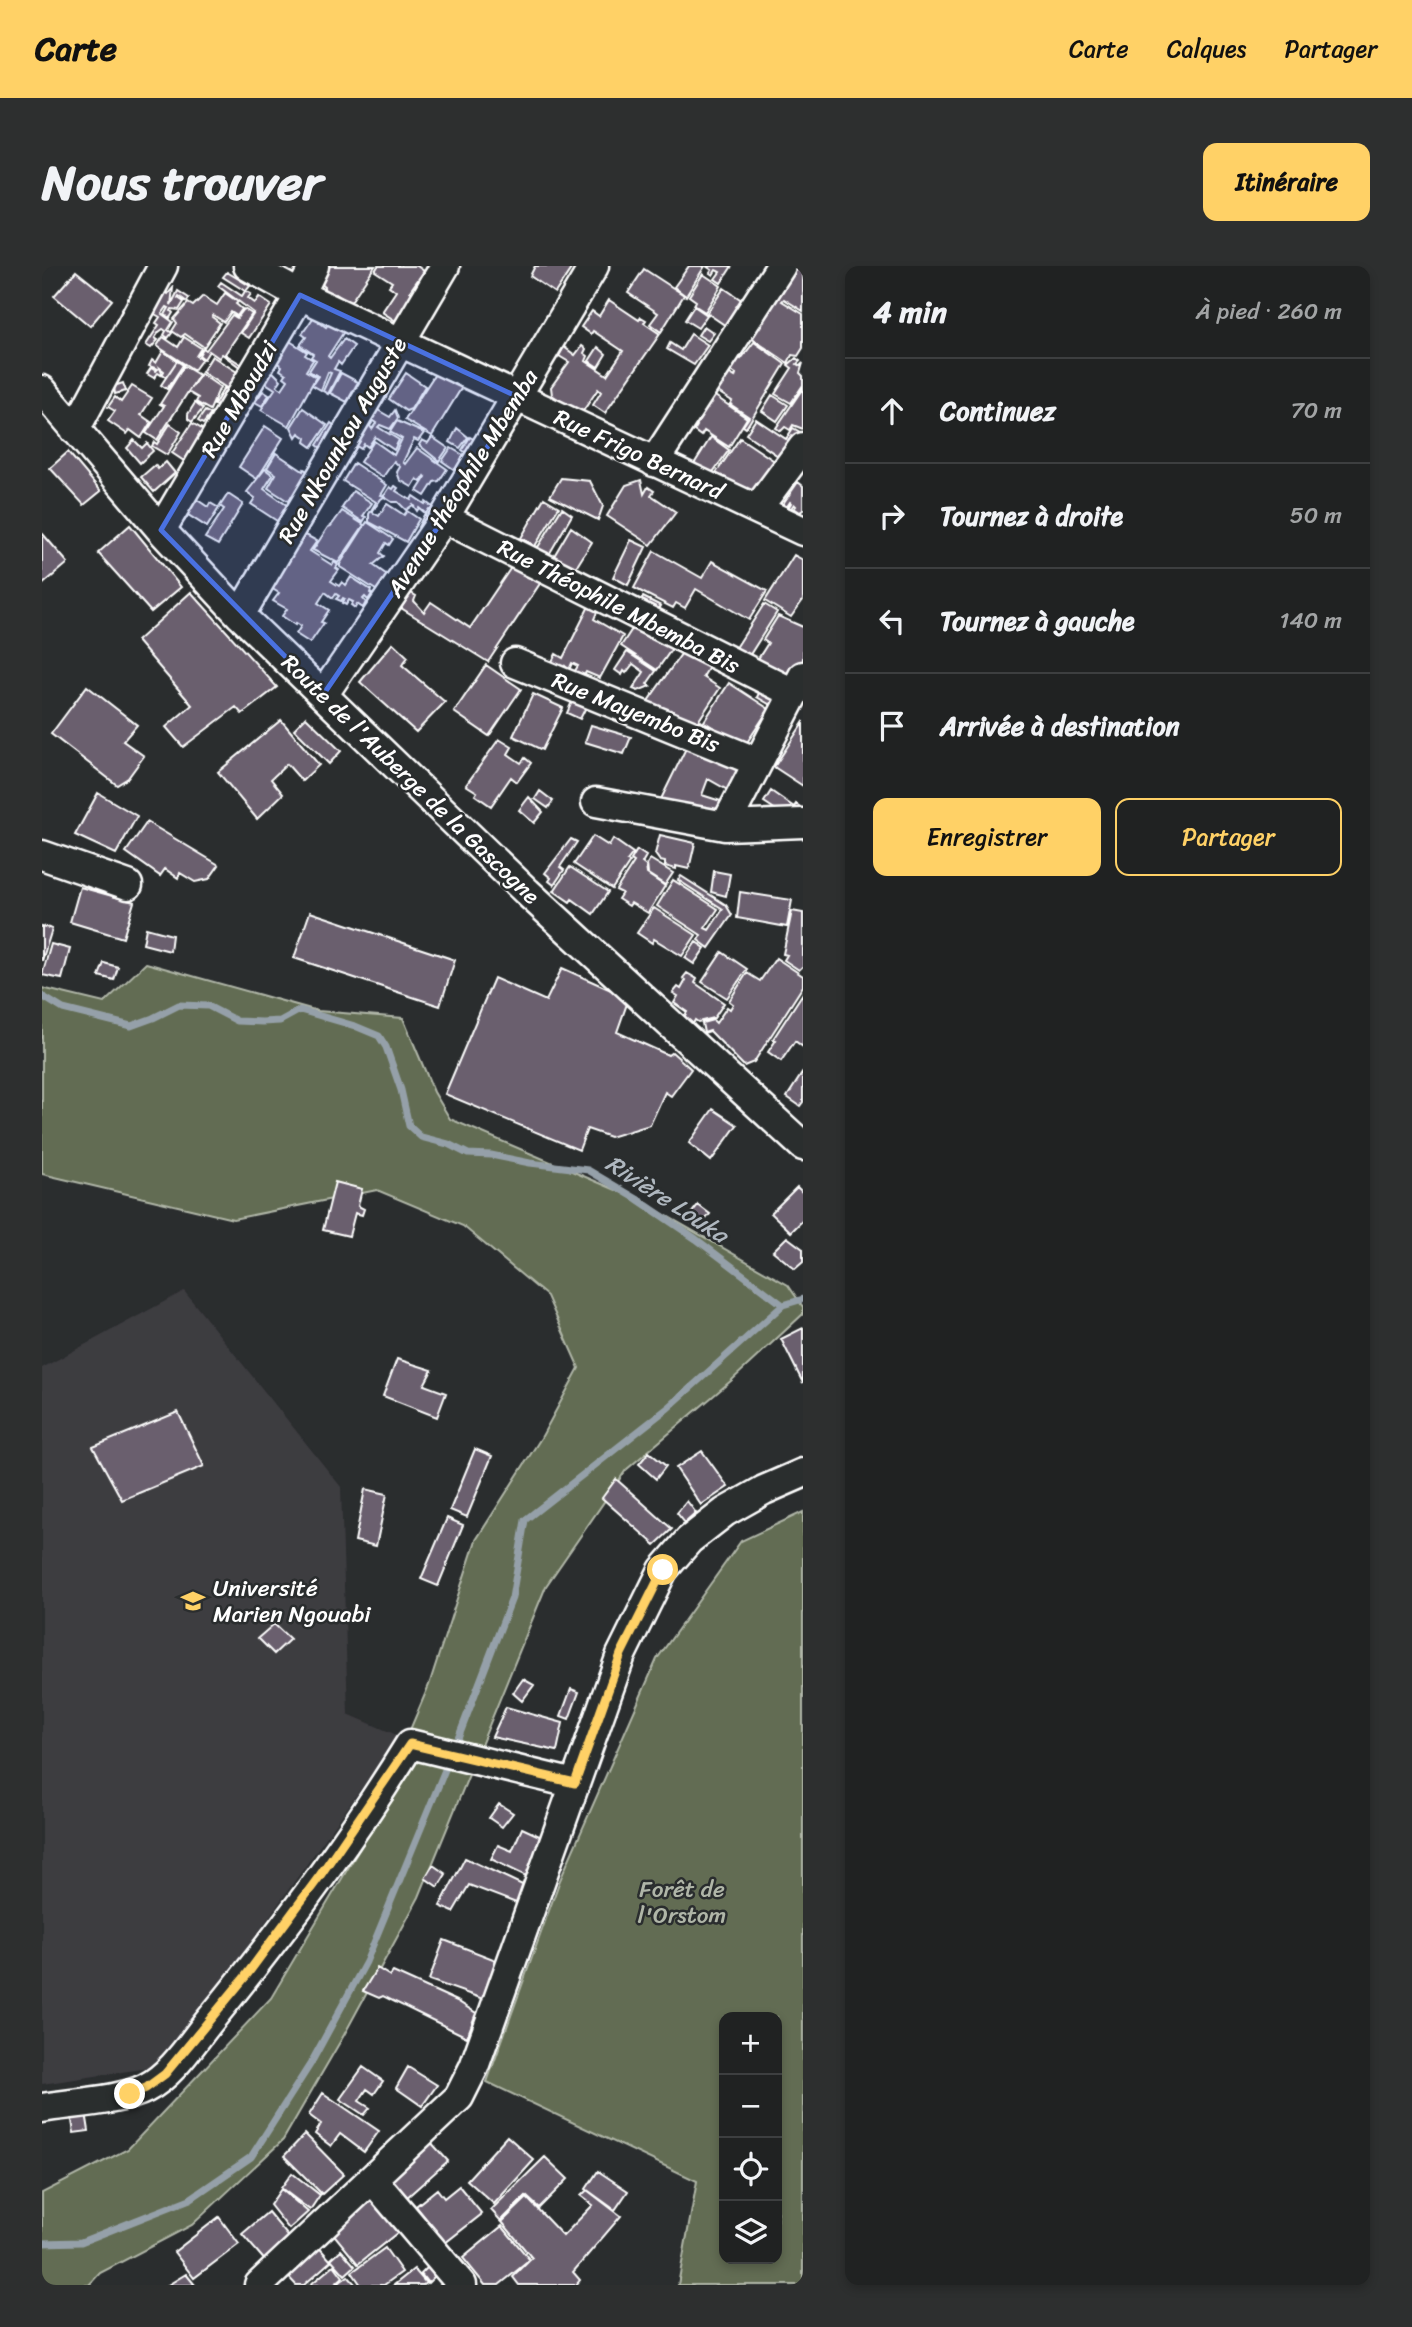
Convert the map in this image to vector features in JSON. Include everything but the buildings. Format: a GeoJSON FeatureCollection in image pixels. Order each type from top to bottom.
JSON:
{"type":"FeatureCollection","features":[{"type":"Feature","properties":{"kind":"street"},"geometry":{"type":"LineString","coordinates":[[75,430],[163,266]]}},
{"type":"Feature","properties":{"kind":"street","name":"Rue Frigo Bernard"},"geometry":{"type":"LineString","coordinates":[[248,266],[300,295],[803,531]]}},
{"type":"Feature","properties":{"kind":"street","name":"Rue Mboudzi"},"geometry":{"type":"LineString","coordinates":[[161,530],[300,295],[314,266]]}},
{"type":"Feature","properties":{"kind":"street","name":"Rue Nkounkou Auguste"},"geometry":{"type":"LineString","coordinates":[[240,615],[445,266]]}},
{"type":"Feature","properties":{"kind":"street","name":"Avenue théophile Mbemba"},"geometry":{"type":"LineString","coordinates":[[323,695],[444,518],[594,266]]}},
{"type":"Feature","properties":{"kind":"street"},"geometry":{"type":"LineString","coordinates":[[654,462],[781,266]]}},
{"type":"Feature","properties":{"kind":"street","name":"Route de l'Auberge de la Gascogne"},"geometry":{"type":"LineString","coordinates":[[42,390],[161,530],[240,615],[527,892],[803,1146]]}},
{"type":"Feature","properties":{"kind":"street"},"geometry":{"type":"LineString","coordinates":[[757,509],[803,447]]}},
{"type":"Feature","properties":{"kind":"street","name":"Rue Théophile Mbemba Bis"},"geometry":{"type":"LineString","coordinates":[[444,518],[798,685]]}},
{"type":"Feature","properties":{"kind":"street","name":"Rue Mayembo Bis"},"geometry":{"type":"LineString","coordinates":[[515,663],[757,762]]}},
{"type":"Feature","properties":{"kind":"street"},"geometry":{"type":"LineString","coordinates":[[725,826],[798,685]]}},
{"type":"Feature","properties":{"kind":"street"},"geometry":{"type":"LineString","coordinates":[[596,802],[725,826],[803,823]]}},
{"type":"Feature","properties":{"kind":"street"},"geometry":{"type":"LineString","coordinates":[[42,855],[128,886]]}},
{"type":"Feature","properties":{"kind":"street"},"geometry":{"type":"LineString","coordinates":[[259,2285],[459,2097],[474,2067],[621,1654],[663,1570],[689,1540],[725,1512],[764,1490],[803,1473]]}},
{"type":"Feature","properties":{"kind":"street"},"geometry":{"type":"LineString","coordinates":[[42,2108],[130,2094],[146,2088],[165,2074],[245,1977],[311,1888],[410,1744],[575,1783]]}},
{"type":"Feature","properties":{"kind":"street"},"geometry":{"type":"LineString","coordinates":[[373,2180],[462,2285]]}},
{"type":"Feature","properties":{"kind":"highlighted area"},"geometry":{"type":"Polygon","coordinates":[[[300,295],[518,397],[444,518],[323,695],[161,530],[300,295]]]}},
{"type":"Feature","properties":{"kind":"shaded area","name":"Université Marien Ngouabi"},"geometry":{"type":"Polygon","coordinates":[[[184,1291],[341,1487],[348,1714],[399,1736],[162,2066],[42,2084],[42,1368],[184,1291]]]}},
{"type":"Feature","properties":{"kind":"green space"},"geometry":{"type":"Polygon","coordinates":[[[146,963],[318,1011],[403,1018],[434,1092],[450,1119],[637,1199],[788,1285],[803,1307],[803,1314],[732,1380],[626,1470],[546,1586],[419,1897],[283,2140],[192,2225],[100,2273],[89,2285],[42,2285],[42,2193],[128,2149],[271,1998],[360,1848],[429,1685],[476,1540],[541,1438],[579,1368],[547,1296],[463,1226],[377,1190],[233,1219],[42,1174],[42,988],[104,1003],[146,963]]]}},
{"type":"Feature","properties":{"kind":"green space","name":"Forêt de l'Orstom"},"geometry":{"type":"Polygon","coordinates":[[[803,1512],[803,2285],[678,2285],[697,2181],[487,2082],[560,1880],[657,1659],[741,1541],[803,1512]]]}},
{"type":"Feature","properties":{"kind":"waterway","name":"Rivière Louka"},"geometry":{"type":"LineString","coordinates":[[42,996],[63,1009],[131,1026],[179,1005],[208,1006],[237,1021],[280,1021],[300,1010],[355,1026],[379,1036],[386,1047],[401,1090],[409,1126],[421,1137],[448,1144],[468,1154],[588,1170],[696,1239],[783,1305],[803,1299]]}},
{"type":"Feature","properties":{"kind":"waterway"},"geometry":{"type":"LineString","coordinates":[[454,1749],[512,1598],[525,1520],[668,1408],[783,1305]]}},
{"type":"Feature","properties":{"kind":"waterway"},"geometry":{"type":"LineString","coordinates":[[42,2243],[81,2242],[190,2199],[251,2157],[311,2063],[366,1962],[449,1760]]}},
{"type":"Feature","properties":{"kind":"place","name":"Université Marien Ngouabi"},"geometry":{"type":"Point","coordinates":[193,1601]}},
{"type":"Feature","properties":{"kind":"route"},"geometry":{"type":"LineString","coordinates":[[130,2094],[146,2088],[165,2074],[245,1977],[319,1877],[410,1744],[575,1783],[621,1654],[663,1570]]}}]}
